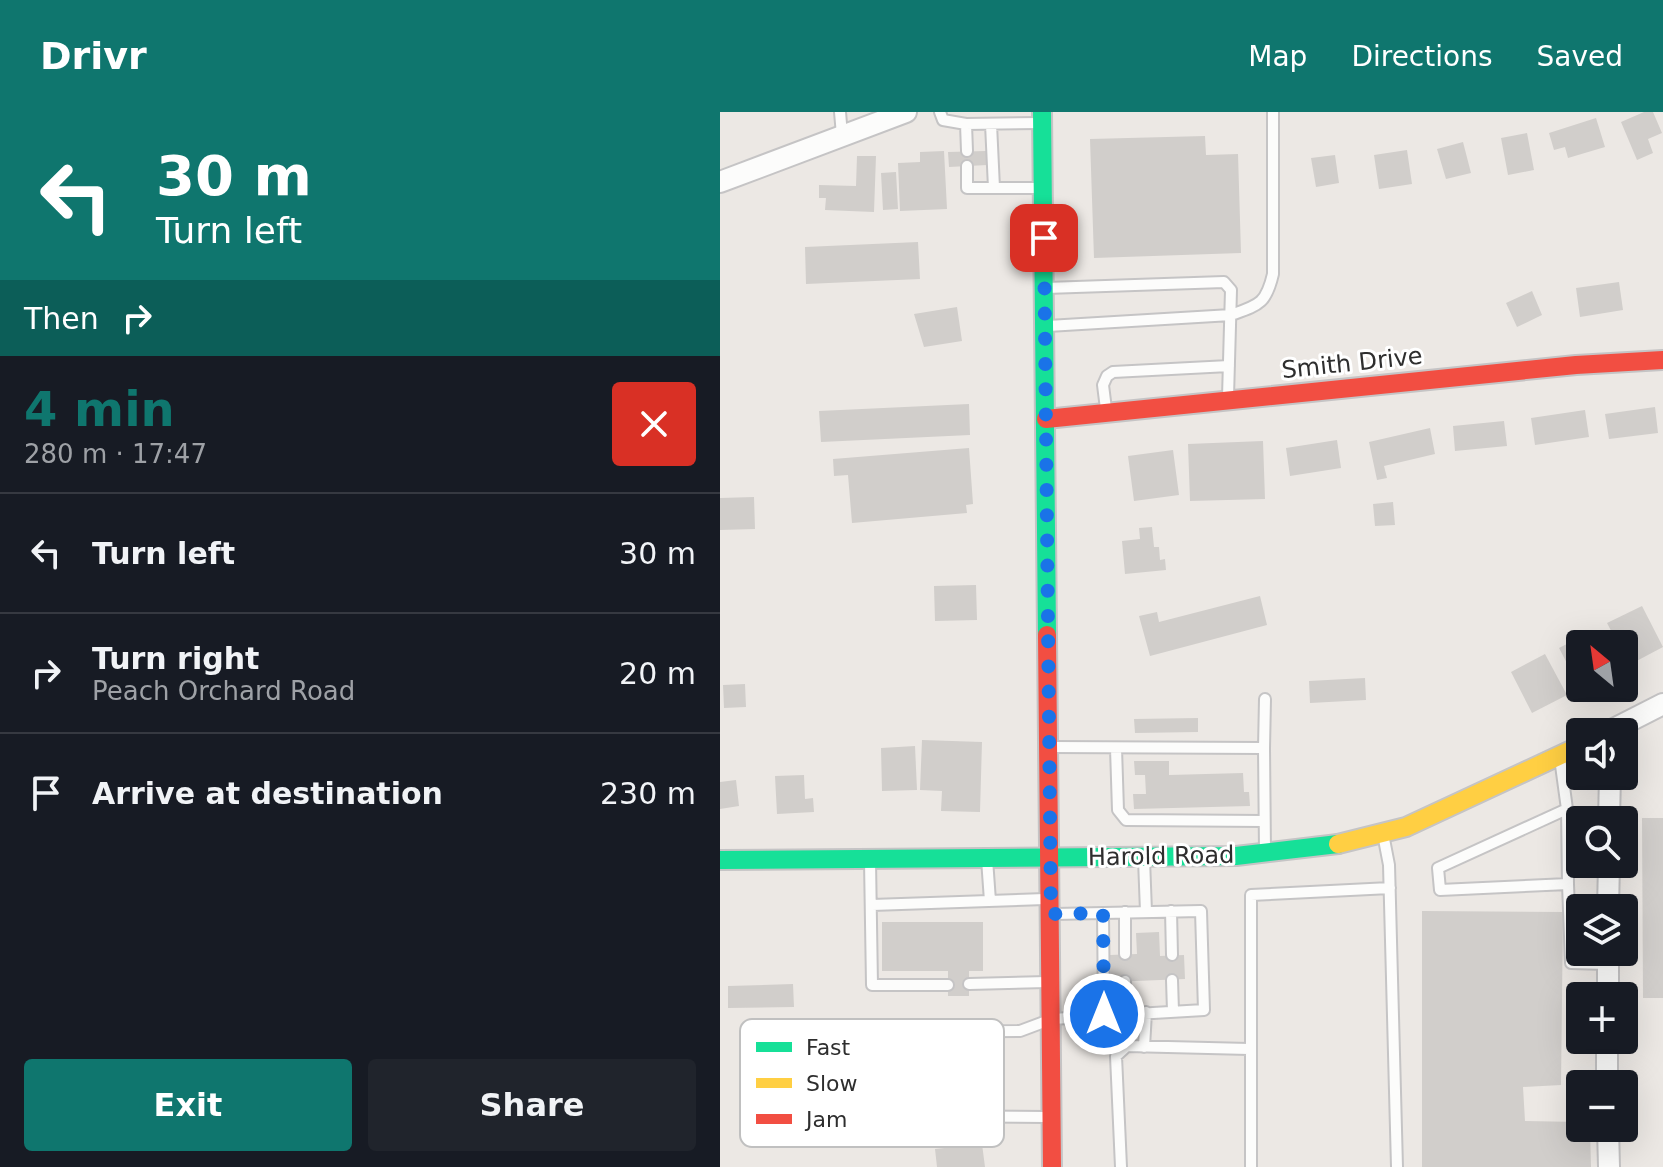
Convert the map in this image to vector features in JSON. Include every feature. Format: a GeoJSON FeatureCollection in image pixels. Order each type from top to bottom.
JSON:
{"type":"FeatureCollection","features":[{"type":"Feature","properties":{"kind":"street"},"geometry":{"type":"LineString","coordinates":[[720,182],[906,112]]}},
{"type":"Feature","properties":{"kind":"street"},"geometry":{"type":"LineString","coordinates":[[1042,117],[1052,1167]]}},
{"type":"Feature","properties":{"kind":"street","name":"Smith Drive"},"geometry":{"type":"LineString","coordinates":[[1046,419],[1576,365],[1663,360]]}},
{"type":"Feature","properties":{"kind":"street"},"geometry":{"type":"LineString","coordinates":[[1636,718],[1663,704]]}},
{"type":"Feature","properties":{"kind":"street","name":"Harold Road"},"geometry":{"type":"LineString","coordinates":[[720,860],[1143,857],[1323,848],[1383,834],[1419,821],[1566,752]]}},
{"type":"Feature","properties":{"kind":"street"},"geometry":{"type":"LineString","coordinates":[[1608,1142],[1609,1167]]}},
{"type":"Feature","properties":{"kind":"lane"},"geometry":{"type":"LineString","coordinates":[[840,112],[842,135]]}},
{"type":"Feature","properties":{"kind":"lane"},"geometry":{"type":"LineString","coordinates":[[940,112],[943,120],[966,124],[1042,117]]}},
{"type":"Feature","properties":{"kind":"lane"},"geometry":{"type":"LineString","coordinates":[[1045,327],[1231,315],[1257,305],[1268,295],[1273,274],[1273,112]]}},
{"type":"Feature","properties":{"kind":"lane"},"geometry":{"type":"LineString","coordinates":[[966,124],[967,151]]}},
{"type":"Feature","properties":{"kind":"lane"},"geometry":{"type":"LineString","coordinates":[[991,124],[994,188]]}},
{"type":"Feature","properties":{"kind":"lane"},"geometry":{"type":"LineString","coordinates":[[967,166],[967,188],[1043,188]]}},
{"type":"Feature","properties":{"kind":"lane"},"geometry":{"type":"LineString","coordinates":[[1044,288],[1224,282],[1231,290],[1228,400]]}},
{"type":"Feature","properties":{"kind":"lane"},"geometry":{"type":"LineString","coordinates":[[1106,413],[1103,385],[1113,372],[1229,366]]}},
{"type":"Feature","properties":{"kind":"lane"},"geometry":{"type":"LineString","coordinates":[[1265,699],[1265,853]]}},
{"type":"Feature","properties":{"kind":"lane"},"geometry":{"type":"LineString","coordinates":[[1049,747],[1264,748]]}},
{"type":"Feature","properties":{"kind":"lane"},"geometry":{"type":"LineString","coordinates":[[1116,748],[1118,810],[1126,820],[1264,821]]}},
{"type":"Feature","properties":{"kind":"lane"},"geometry":{"type":"LineString","coordinates":[[1560,755],[1567,806]]}},
{"type":"Feature","properties":{"kind":"lane"},"geometry":{"type":"LineString","coordinates":[[1566,809],[1438,868],[1440,890],[1568,884]]}},
{"type":"Feature","properties":{"kind":"lane"},"geometry":{"type":"LineString","coordinates":[[1383,834],[1390,888],[1397,1167]]}},
{"type":"Feature","properties":{"kind":"lane"},"geometry":{"type":"LineString","coordinates":[[1143,857],[1146,912]]}},
{"type":"Feature","properties":{"kind":"lane"},"geometry":{"type":"LineString","coordinates":[[986,858],[990,901]]}},
{"type":"Feature","properties":{"kind":"lane"},"geometry":{"type":"LineString","coordinates":[[870,859],[872,985],[948,985]]}},
{"type":"Feature","properties":{"kind":"lane"},"geometry":{"type":"LineString","coordinates":[[1568,878],[1568,894]]}},
{"type":"Feature","properties":{"kind":"lane"},"geometry":{"type":"LineString","coordinates":[[1251,1167],[1251,895],[1390,888]]}},
{"type":"Feature","properties":{"kind":"lane"},"geometry":{"type":"LineString","coordinates":[[872,905],[990,901],[1103,913],[1201,911],[1204,1010],[1052,1019],[1020,1031],[1004,1031]]}},
{"type":"Feature","properties":{"kind":"lane"},"geometry":{"type":"LineString","coordinates":[[1171,911],[1172,955]]}},
{"type":"Feature","properties":{"kind":"lane"},"geometry":{"type":"LineString","coordinates":[[1125,912],[1125,954]]}},
{"type":"Feature","properties":{"kind":"lane"},"geometry":{"type":"LineString","coordinates":[[1103,913],[1104,1014]]}},
{"type":"Feature","properties":{"kind":"lane"},"geometry":{"type":"LineString","coordinates":[[1172,980],[1173,1011]]}},
{"type":"Feature","properties":{"kind":"lane"},"geometry":{"type":"LineString","coordinates":[[1125,981],[1126,1013]]}},
{"type":"Feature","properties":{"kind":"lane"},"geometry":{"type":"LineString","coordinates":[[969,984],[1051,982]]}},
{"type":"Feature","properties":{"kind":"lane"},"geometry":{"type":"LineString","coordinates":[[1144,1047],[1146,1012]]}},
{"type":"Feature","properties":{"kind":"lane"},"geometry":{"type":"LineString","coordinates":[[1121,1167],[1116,1056],[1127,1046],[1249,1049]]}},
{"type":"Feature","properties":{"kind":"lane"},"geometry":{"type":"LineString","coordinates":[[1004,1117],[1052,1117]]}},
{"type":"Feature","properties":{"kind":"building"},"geometry":{"type":"Polygon","coordinates":[[[1644,112],[1653,112],[1662,133],[1648,139],[1653,153],[1637,160],[1621,122],[1644,112]]]}},
{"type":"Feature","properties":{"kind":"building"},"geometry":{"type":"Polygon","coordinates":[[[1596,118],[1605,147],[1568,158],[1565,147],[1554,150],[1549,133],[1596,118]]]}},
{"type":"Feature","properties":{"kind":"building"},"geometry":{"type":"Polygon","coordinates":[[[1527,133],[1534,170],[1508,175],[1501,138],[1527,133]]]}},
{"type":"Feature","properties":{"kind":"building"},"geometry":{"type":"Polygon","coordinates":[[[1205,136],[1206,155],[1238,154],[1241,253],[1094,258],[1090,139],[1205,136]]]}},
{"type":"Feature","properties":{"kind":"building"},"geometry":{"type":"Polygon","coordinates":[[[1463,142],[1471,173],[1446,179],[1437,149],[1463,142]]]}},
{"type":"Feature","properties":{"kind":"building"},"geometry":{"type":"Polygon","coordinates":[[[1407,150],[1412,184],[1379,189],[1374,155],[1407,150]]]}},
{"type":"Feature","properties":{"kind":"building"},"geometry":{"type":"Polygon","coordinates":[[[944,151],[947,209],[900,211],[898,163],[920,162],[920,152],[944,151]]]}},
{"type":"Feature","properties":{"kind":"building"},"geometry":{"type":"Polygon","coordinates":[[[986,151],[987,165],[949,167],[948,152],[986,151]]]}},
{"type":"Feature","properties":{"kind":"building"},"geometry":{"type":"Polygon","coordinates":[[[1335,155],[1339,183],[1316,187],[1311,158],[1335,155]]]}},
{"type":"Feature","properties":{"kind":"building"},"geometry":{"type":"Polygon","coordinates":[[[857,156],[876,156],[874,212],[825,210],[826,198],[819,198],[819,185],[856,186],[857,156]]]}},
{"type":"Feature","properties":{"kind":"building"},"geometry":{"type":"Polygon","coordinates":[[[896,172],[898,209],[883,210],[881,173],[896,172]]]}},
{"type":"Feature","properties":{"kind":"building"},"geometry":{"type":"Polygon","coordinates":[[[918,242],[920,279],[806,284],[805,247],[918,242]]]}},
{"type":"Feature","properties":{"kind":"building"},"geometry":{"type":"Polygon","coordinates":[[[1619,282],[1623,310],[1580,317],[1576,288],[1619,282]]]}},
{"type":"Feature","properties":{"kind":"building"},"geometry":{"type":"Polygon","coordinates":[[[1532,291],[1542,315],[1517,327],[1506,303],[1532,291]]]}},
{"type":"Feature","properties":{"kind":"building"},"geometry":{"type":"Polygon","coordinates":[[[957,307],[962,341],[924,347],[914,314],[957,307]]]}},
{"type":"Feature","properties":{"kind":"building"},"geometry":{"type":"Polygon","coordinates":[[[969,404],[970,435],[821,442],[819,411],[969,404]]]}},
{"type":"Feature","properties":{"kind":"building"},"geometry":{"type":"Polygon","coordinates":[[[1655,407],[1658,433],[1609,439],[1605,414],[1655,407]]]}},
{"type":"Feature","properties":{"kind":"building"},"geometry":{"type":"Polygon","coordinates":[[[1585,410],[1589,437],[1535,445],[1531,418],[1585,410]]]}},
{"type":"Feature","properties":{"kind":"building"},"geometry":{"type":"Polygon","coordinates":[[[1504,421],[1507,446],[1455,451],[1453,426],[1504,421]]]}},
{"type":"Feature","properties":{"kind":"building"},"geometry":{"type":"Polygon","coordinates":[[[1430,428],[1435,454],[1384,466],[1387,478],[1377,480],[1369,442],[1430,428]]]}},
{"type":"Feature","properties":{"kind":"building"},"geometry":{"type":"Polygon","coordinates":[[[1337,440],[1341,468],[1290,476],[1286,448],[1337,440]]]}},
{"type":"Feature","properties":{"kind":"building"},"geometry":{"type":"Polygon","coordinates":[[[1263,441],[1265,499],[1190,501],[1188,444],[1263,441]]]}},
{"type":"Feature","properties":{"kind":"building"},"geometry":{"type":"Polygon","coordinates":[[[969,448],[973,504],[966,505],[967,513],[852,523],[848,475],[834,476],[833,459],[969,448]]]}},
{"type":"Feature","properties":{"kind":"building"},"geometry":{"type":"Polygon","coordinates":[[[1173,450],[1179,495],[1134,501],[1128,456],[1173,450]]]}},
{"type":"Feature","properties":{"kind":"building"},"geometry":{"type":"Polygon","coordinates":[[[754,497],[755,529],[720,530],[720,498],[754,497]]]}},
{"type":"Feature","properties":{"kind":"building"},"geometry":{"type":"Polygon","coordinates":[[[1393,502],[1395,525],[1375,526],[1373,504],[1393,502]]]}},
{"type":"Feature","properties":{"kind":"building"},"geometry":{"type":"Polygon","coordinates":[[[1152,527],[1154,547],[1159,547],[1160,560],[1165,559],[1166,570],[1125,574],[1122,541],[1140,539],[1139,528],[1152,527]]]}},
{"type":"Feature","properties":{"kind":"building"},"geometry":{"type":"Polygon","coordinates":[[[976,585],[977,620],[935,621],[934,586],[976,585]]]}},
{"type":"Feature","properties":{"kind":"building"},"geometry":{"type":"Polygon","coordinates":[[[1260,596],[1267,625],[1150,656],[1139,616],[1157,612],[1159,622],[1260,596]]]}},
{"type":"Feature","properties":{"kind":"building"},"geometry":{"type":"Polygon","coordinates":[[[1642,606],[1663,647],[1638,660],[1638,630],[1611,630],[1607,623],[1642,606]]]}},
{"type":"Feature","properties":{"kind":"building"},"geometry":{"type":"Polygon","coordinates":[[[1566,644],[1566,661],[1559,648],[1566,644]]]}},
{"type":"Feature","properties":{"kind":"building"},"geometry":{"type":"Polygon","coordinates":[[[1545,654],[1566,696],[1532,713],[1511,672],[1545,654]]]}},
{"type":"Feature","properties":{"kind":"building"},"geometry":{"type":"Polygon","coordinates":[[[1365,678],[1366,700],[1310,703],[1309,681],[1365,678]]]}},
{"type":"Feature","properties":{"kind":"building"},"geometry":{"type":"Polygon","coordinates":[[[745,684],[746,707],[724,708],[723,685],[745,684]]]}},
{"type":"Feature","properties":{"kind":"building"},"geometry":{"type":"Polygon","coordinates":[[[1198,718],[1198,732],[1135,733],[1134,719],[1198,718]]]}},
{"type":"Feature","properties":{"kind":"building"},"geometry":{"type":"Polygon","coordinates":[[[922,740],[982,742],[980,812],[941,811],[942,791],[920,790],[922,740]]]}},
{"type":"Feature","properties":{"kind":"building"},"geometry":{"type":"Polygon","coordinates":[[[915,746],[917,790],[882,791],[881,748],[915,746]]]}},
{"type":"Feature","properties":{"kind":"building"},"geometry":{"type":"Polygon","coordinates":[[[1134,761],[1169,761],[1169,775],[1243,773],[1244,792],[1249,792],[1250,806],[1134,809],[1133,794],[1146,794],[1145,775],[1135,775],[1134,761]]]}},
{"type":"Feature","properties":{"kind":"building"},"geometry":{"type":"Polygon","coordinates":[[[804,775],[805,799],[813,798],[814,812],[777,814],[775,776],[804,775]]]}},
{"type":"Feature","properties":{"kind":"building"},"geometry":{"type":"Polygon","coordinates":[[[736,780],[739,806],[720,809],[720,782],[736,780]]]}},
{"type":"Feature","properties":{"kind":"building"},"geometry":{"type":"Polygon","coordinates":[[[1642,818],[1663,818],[1663,998],[1643,998],[1642,818]]]}},
{"type":"Feature","properties":{"kind":"building"},"geometry":{"type":"Polygon","coordinates":[[[1422,911],[1563,912],[1561,1085],[1523,1087],[1525,1121],[1566,1122],[1566,1142],[1590,1142],[1591,1167],[1422,1167],[1422,911]]]}},
{"type":"Feature","properties":{"kind":"building"},"geometry":{"type":"Polygon","coordinates":[[[882,922],[983,922],[983,971],[969,971],[969,996],[948,996],[948,971],[882,971],[882,922]]]}},
{"type":"Feature","properties":{"kind":"building"},"geometry":{"type":"Polygon","coordinates":[[[1159,932],[1160,956],[1184,955],[1185,979],[1111,982],[1110,955],[1137,954],[1136,933],[1159,932]]]}},
{"type":"Feature","properties":{"kind":"building"},"geometry":{"type":"Polygon","coordinates":[[[793,984],[794,1007],[728,1008],[728,986],[793,984]]]}},
{"type":"Feature","properties":{"kind":"building"},"geometry":{"type":"Polygon","coordinates":[[[982,1147],[985,1167],[937,1167],[935,1149],[982,1147]]]}},
{"type":"Feature","properties":{"kind":"traffic: fast"},"geometry":{"type":"LineString","coordinates":[[1042,112],[1047,635]]}},
{"type":"Feature","properties":{"kind":"traffic: fast"},"geometry":{"type":"LineString","coordinates":[[720,860],[1236,856],[1338,844]]}},
{"type":"Feature","properties":{"kind":"traffic: slow"},"geometry":{"type":"LineString","coordinates":[[1338,844],[1406,827],[1566,753]]}},
{"type":"Feature","properties":{"kind":"traffic: jam"},"geometry":{"type":"LineString","coordinates":[[1046,419],[1576,365],[1663,360]]}},
{"type":"Feature","properties":{"kind":"traffic: jam"},"geometry":{"type":"LineString","coordinates":[[1047,635],[1052,1167]]}},
{"type":"Feature","properties":{"kind":"route"},"geometry":{"type":"LineString","coordinates":[[1044,238],[1051,914],[1103,913],[1104,1014]]}}]}
